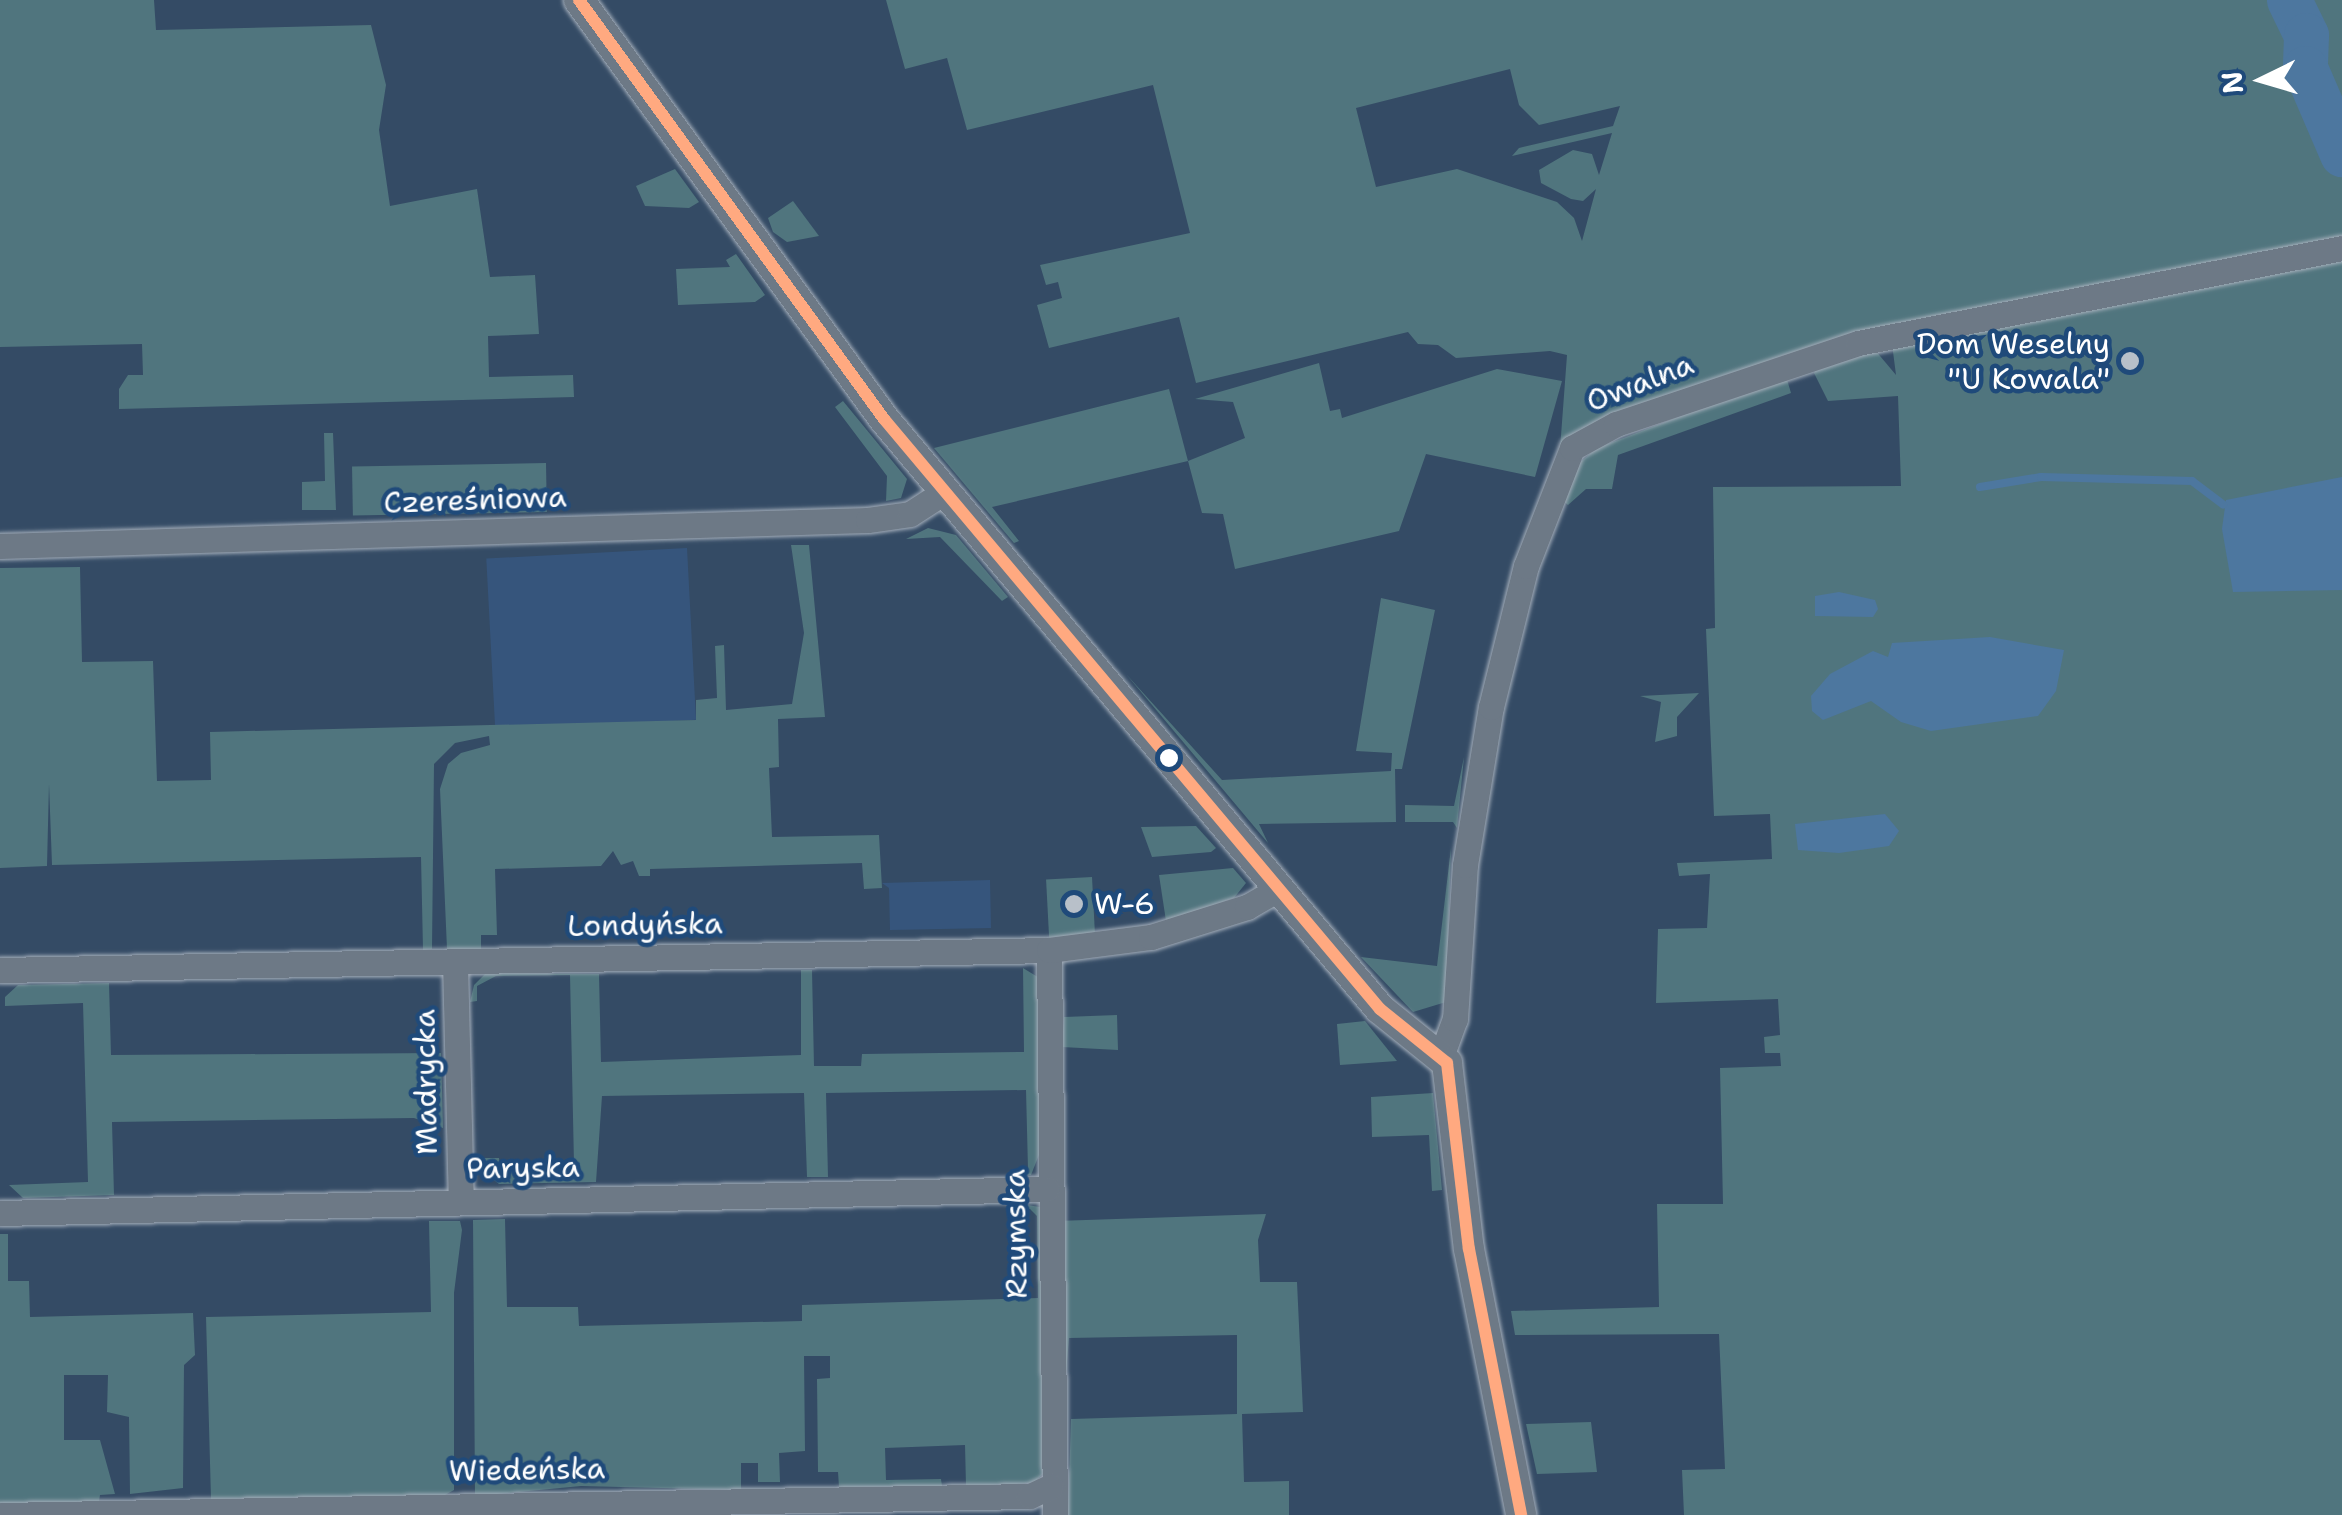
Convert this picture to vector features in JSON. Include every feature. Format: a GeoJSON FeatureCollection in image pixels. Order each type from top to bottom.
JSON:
{"type":"FeatureCollection","features":[{"type":"Feature","properties":{"kind":"street"},"geometry":{"type":"LineString","coordinates":[[579,0],[822,340],[944,492],[1380,1010],[1442,1054],[1452,1074],[1469,1249],[1521,1515]]}},
{"type":"Feature","properties":{"kind":"street","name":"Owalna"},"geometry":{"type":"LineString","coordinates":[[1442,1054],[1455,1019],[1466,865],[1491,707],[1526,566],[1572,448],[1616,424],[1858,343],[2342,248]]}},
{"type":"Feature","properties":{"kind":"street","name":"Czereśniowa"},"geometry":{"type":"LineString","coordinates":[[0,546],[878,519],[910,514],[944,492]]}},
{"type":"Feature","properties":{"kind":"street","name":"Londyńska"},"geometry":{"type":"LineString","coordinates":[[0,970],[1049,950],[1151,938],[1247,908],[1280,888]]}},
{"type":"Feature","properties":{"kind":"street","name":"Rzymska"},"geometry":{"type":"LineString","coordinates":[[1049,950],[1047,1189],[1051,1486],[1055,1515]]}},
{"type":"Feature","properties":{"kind":"street","name":"Madrycka"},"geometry":{"type":"LineString","coordinates":[[455,962],[462,1202]]}},
{"type":"Feature","properties":{"kind":"street","name":"Paryska"},"geometry":{"type":"LineString","coordinates":[[0,1213],[1047,1189]]}},
{"type":"Feature","properties":{"kind":"street","name":"Wiedeńska"},"geometry":{"type":"LineString","coordinates":[[1,1515],[1030,1496],[1051,1486]]}},
{"type":"Feature","properties":{"kind":"shaded area"},"geometry":{"type":"Polygon","coordinates":[[[2342,477],[2342,590],[2233,592],[2222,529],[2226,500],[2342,477]]]}},
{"type":"Feature","properties":{"kind":"shaded area"},"geometry":{"type":"Polygon","coordinates":[[[687,548],[696,720],[495,730],[486,559],[687,548]]]}},
{"type":"Feature","properties":{"kind":"shaded area"},"geometry":{"type":"Polygon","coordinates":[[[1839,592],[1875,600],[1878,609],[1873,617],[1815,616],[1815,596],[1839,592]]]}},
{"type":"Feature","properties":{"kind":"shaded area"},"geometry":{"type":"Polygon","coordinates":[[[1990,637],[2064,650],[2056,691],[2038,716],[1931,731],[1901,722],[1871,701],[1823,720],[1812,711],[1811,696],[1830,674],[1873,651],[1888,657],[1892,643],[1990,637]]]}},
{"type":"Feature","properties":{"kind":"shaded area"},"geometry":{"type":"Polygon","coordinates":[[[1885,814],[1899,831],[1889,846],[1839,853],[1798,850],[1795,824],[1885,814]]]}},
{"type":"Feature","properties":{"kind":"shaded area"},"geometry":{"type":"Polygon","coordinates":[[[990,880],[991,928],[890,930],[889,888],[882,883],[990,880]]]}},
{"type":"Feature","properties":{"kind":"green space"},"geometry":{"type":"Polygon","coordinates":[[[0,0],[154,0],[156,30],[371,25],[386,85],[379,130],[390,206],[477,189],[490,277],[535,275],[539,334],[488,336],[489,377],[573,375],[574,397],[119,409],[119,389],[128,375],[143,375],[142,344],[0,347],[0,0]]]}},
{"type":"Feature","properties":{"kind":"green space"},"geometry":{"type":"Polygon","coordinates":[[[886,0],[2342,0],[2342,1515],[1684,1515],[1682,1470],[1725,1469],[1719,1334],[1515,1335],[1511,1311],[1659,1307],[1657,1204],[1723,1204],[1720,1068],[1781,1066],[1780,1053],[1765,1053],[1764,1037],[1780,1035],[1778,999],[1656,1003],[1658,929],[1707,928],[1710,874],[1679,876],[1677,863],[1772,859],[1770,814],[1714,816],[1706,629],[1715,628],[1713,487],[1901,486],[1898,396],[1828,401],[1814,373],[1818,365],[1875,350],[1896,375],[1892,344],[1792,367],[1560,449],[1567,355],[1550,351],[1456,358],[1438,345],[1418,344],[1408,332],[1196,383],[1179,317],[1049,348],[1037,305],[1062,298],[1058,282],[1046,285],[1040,265],[1190,233],[1153,85],[967,130],[947,58],[905,69],[886,0]],[[1510,69],[1356,108],[1376,187],[1457,169],[1557,202],[1574,218],[1582,241],[1596,189],[1583,201],[1571,199],[1541,183],[1539,170],[1573,150],[1592,154],[1599,175],[1612,133],[1512,156],[1519,148],[1613,126],[1620,106],[1539,125],[1519,105],[1510,69]]]}},
{"type":"Feature","properties":{"kind":"green space"},"geometry":{"type":"Polygon","coordinates":[[[675,169],[699,202],[689,208],[645,206],[636,186],[675,169]]]}},
{"type":"Feature","properties":{"kind":"green space"},"geometry":{"type":"Polygon","coordinates":[[[793,201],[819,236],[787,242],[773,232],[768,218],[793,201]]]}},
{"type":"Feature","properties":{"kind":"green space"},"geometry":{"type":"Polygon","coordinates":[[[736,254],[765,295],[755,302],[678,305],[676,269],[730,267],[726,260],[736,254]]]}},
{"type":"Feature","properties":{"kind":"green space"},"geometry":{"type":"Polygon","coordinates":[[[1319,363],[1330,411],[1340,409],[1342,418],[1497,369],[1562,381],[1535,477],[1426,454],[1399,531],[1235,569],[1223,514],[1202,513],[1188,461],[1245,438],[1233,402],[1195,399],[1319,363]]]}},
{"type":"Feature","properties":{"kind":"green space"},"geometry":{"type":"Polygon","coordinates":[[[1786,376],[1791,393],[1618,455],[1612,489],[1586,489],[1568,505],[1560,498],[1578,464],[1597,448],[1786,376]]]}},
{"type":"Feature","properties":{"kind":"green space"},"geometry":{"type":"Polygon","coordinates":[[[1169,389],[1188,461],[992,507],[1019,541],[1014,543],[934,448],[1169,389]]]}},
{"type":"Feature","properties":{"kind":"green space"},"geometry":{"type":"Polygon","coordinates":[[[843,401],[907,479],[901,498],[886,501],[887,476],[835,407],[843,401]]]}},
{"type":"Feature","properties":{"kind":"green space"},"geometry":{"type":"Polygon","coordinates":[[[324,433],[333,433],[336,510],[302,510],[302,482],[325,481],[324,433]]]}},
{"type":"Feature","properties":{"kind":"green space"},"geometry":{"type":"Polygon","coordinates":[[[546,463],[547,512],[353,515],[352,466],[546,463]]]}},
{"type":"Feature","properties":{"kind":"green space"},"geometry":{"type":"Polygon","coordinates":[[[928,528],[956,535],[1008,597],[1002,601],[940,537],[906,539],[928,528]]]}},
{"type":"Feature","properties":{"kind":"green space"},"geometry":{"type":"Polygon","coordinates":[[[791,545],[809,545],[825,717],[778,719],[779,767],[769,768],[772,837],[879,835],[882,888],[864,889],[862,863],[650,869],[650,876],[639,876],[633,861],[621,865],[613,851],[601,866],[495,869],[497,935],[481,935],[481,949],[447,949],[440,789],[448,764],[461,753],[490,745],[489,736],[455,743],[434,764],[432,949],[423,950],[421,857],[52,865],[49,784],[47,866],[0,868],[0,568],[80,567],[82,662],[153,661],[157,781],[211,780],[210,732],[696,720],[696,700],[717,698],[715,646],[724,645],[726,710],[792,704],[804,633],[791,545]]]}},
{"type":"Feature","properties":{"kind":"green space"},"geometry":{"type":"Polygon","coordinates":[[[1381,598],[1435,610],[1402,769],[1395,769],[1396,822],[1259,824],[1268,843],[1126,674],[1222,780],[1391,771],[1392,753],[1356,751],[1381,598]]]}},
{"type":"Feature","properties":{"kind":"green space"},"geometry":{"type":"Polygon","coordinates":[[[1699,693],[1677,717],[1677,736],[1655,742],[1661,702],[1640,696],[1699,693]]]}},
{"type":"Feature","properties":{"kind":"green space"},"geometry":{"type":"Polygon","coordinates":[[[1464,757],[1457,828],[1453,822],[1405,822],[1405,805],[1454,806],[1464,757]]]}},
{"type":"Feature","properties":{"kind":"green space"},"geometry":{"type":"Polygon","coordinates":[[[1196,826],[1216,848],[1211,852],[1152,857],[1141,827],[1196,826]]]}},
{"type":"Feature","properties":{"kind":"green space"},"geometry":{"type":"Polygon","coordinates":[[[1451,848],[1446,1002],[1413,1012],[1361,957],[1437,966],[1451,848]]]}},
{"type":"Feature","properties":{"kind":"green space"},"geometry":{"type":"Polygon","coordinates":[[[1233,868],[1246,883],[1234,898],[1166,921],[1159,875],[1233,868]]]}},
{"type":"Feature","properties":{"kind":"green space"},"geometry":{"type":"Polygon","coordinates":[[[1092,877],[1095,936],[1049,938],[1046,879],[1092,877]]]}},
{"type":"Feature","properties":{"kind":"green space"},"geometry":{"type":"Polygon","coordinates":[[[1023,968],[1041,979],[1039,1155],[1031,1175],[1020,1176],[1028,1170],[1026,1090],[826,1093],[828,1177],[807,1177],[804,1093],[602,1096],[596,1182],[499,1184],[481,1170],[480,1158],[499,1158],[500,1166],[574,1164],[570,975],[496,976],[477,986],[477,1001],[470,1002],[474,985],[486,973],[599,974],[601,1062],[801,1055],[801,970],[812,970],[814,1066],[861,1066],[862,1054],[1024,1052],[1023,968]]]}},
{"type":"Feature","properties":{"kind":"green space"},"geometry":{"type":"Polygon","coordinates":[[[109,983],[111,1055],[441,1053],[443,1128],[414,1118],[112,1122],[114,1195],[23,1198],[9,1185],[88,1182],[83,1003],[5,1006],[5,997],[18,985],[109,983]]]}},
{"type":"Feature","properties":{"kind":"green space"},"geometry":{"type":"Polygon","coordinates":[[[1117,1015],[1118,1050],[1062,1047],[1064,1017],[1117,1015]]]}},
{"type":"Feature","properties":{"kind":"green space"},"geometry":{"type":"Polygon","coordinates":[[[1365,1021],[1397,1061],[1340,1065],[1337,1024],[1365,1021]]]}},
{"type":"Feature","properties":{"kind":"green space"},"geometry":{"type":"Polygon","coordinates":[[[1433,1093],[1442,1190],[1432,1191],[1429,1135],[1372,1137],[1371,1097],[1433,1093]]]}},
{"type":"Feature","properties":{"kind":"green space"},"geometry":{"type":"Polygon","coordinates":[[[1009,1202],[1040,1207],[1043,1474],[1033,1483],[966,1486],[965,1445],[885,1448],[886,1480],[941,1479],[942,1486],[839,1487],[838,1472],[818,1472],[817,1379],[830,1378],[830,1356],[804,1356],[805,1451],[779,1453],[780,1482],[758,1482],[758,1463],[741,1463],[741,1490],[581,1486],[475,1496],[473,1220],[505,1219],[507,1307],[578,1307],[579,1326],[802,1321],[802,1305],[1038,1298],[1037,1216],[1030,1209],[1009,1210],[1009,1202]]]}},
{"type":"Feature","properties":{"kind":"green space"},"geometry":{"type":"Polygon","coordinates":[[[1266,1214],[1258,1240],[1260,1282],[1297,1282],[1303,1412],[1242,1414],[1244,1482],[1289,1481],[1289,1515],[1068,1515],[1071,1419],[1237,1414],[1237,1335],[1069,1338],[1065,1385],[1056,1221],[1266,1214]]]}},
{"type":"Feature","properties":{"kind":"green space"},"geometry":{"type":"Polygon","coordinates":[[[429,1221],[460,1221],[462,1230],[454,1293],[454,1490],[445,1495],[211,1499],[206,1317],[431,1312],[429,1221]]]}},
{"type":"Feature","properties":{"kind":"green space"},"geometry":{"type":"Polygon","coordinates":[[[0,1234],[8,1234],[8,1281],[29,1281],[30,1317],[193,1313],[195,1355],[184,1365],[183,1488],[130,1494],[129,1417],[107,1412],[108,1375],[64,1375],[64,1440],[100,1440],[115,1494],[100,1495],[99,1501],[0,1505],[0,1234]]]}},
{"type":"Feature","properties":{"kind":"green space"},"geometry":{"type":"Polygon","coordinates":[[[1591,1422],[1597,1472],[1537,1474],[1526,1424],[1591,1422]]]}},
{"type":"Feature","properties":{"kind":"waterway"},"geometry":{"type":"LineString","coordinates":[[2289,0],[2306,35],[2305,68],[2342,154]]}},
{"type":"Feature","properties":{"kind":"waterway"},"geometry":{"type":"LineString","coordinates":[[1980,487],[2041,477],[2192,481],[2223,504]]}},
{"type":"Feature","properties":{"kind":"transit line"},"geometry":{"type":"LineString","coordinates":[[579,0],[884,419],[1380,1009],[1447,1063],[1469,1249],[1521,1515]]}},
{"type":"Feature","properties":{"kind":"place","name":"Dom Weselny \"U Kowala\""},"geometry":{"type":"Point","coordinates":[2130,361]}},
{"type":"Feature","properties":{"kind":"place","name":"W-6"},"geometry":{"type":"Point","coordinates":[1074,904]}}]}
